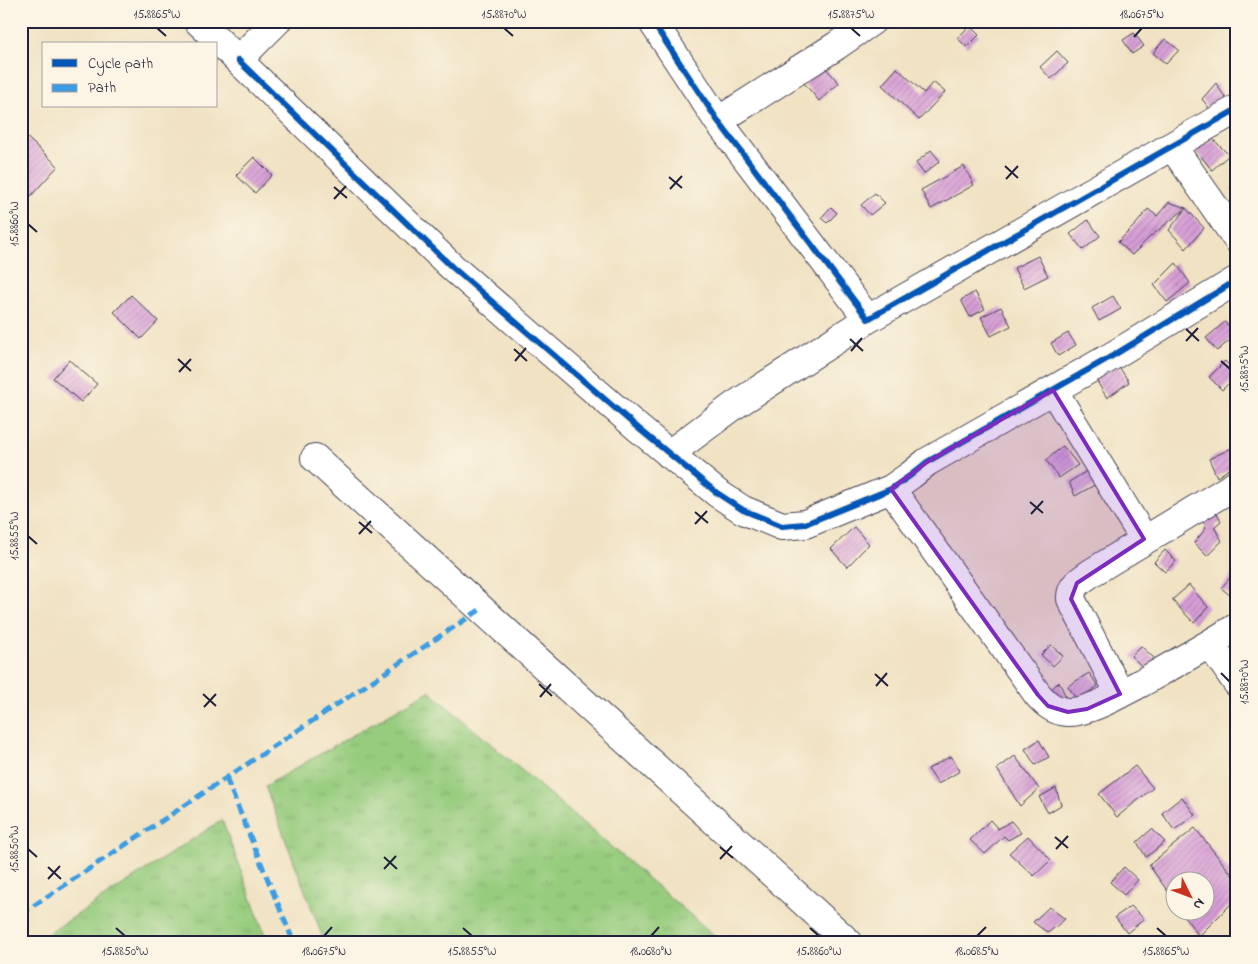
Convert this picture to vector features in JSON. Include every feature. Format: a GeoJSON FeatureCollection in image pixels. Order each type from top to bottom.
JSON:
{"type":"FeatureCollection","features":[{"type":"Feature","properties":{"kind":"street"},"geometry":{"type":"LineString","coordinates":[[198,21],[452,267],[638,428],[717,493],[743,510],[782,526],[805,524],[891,489],[927,462],[1114,355],[1237,280]]}},
{"type":"Feature","properties":{"kind":"street"},"geometry":{"type":"LineString","coordinates":[[238,60],[277,21]]}},
{"type":"Feature","properties":{"kind":"street"},"geometry":{"type":"LineString","coordinates":[[652,21],[718,121],[868,319]]}},
{"type":"Feature","properties":{"kind":"street"},"geometry":{"type":"LineString","coordinates":[[718,121],[872,21]]}},
{"type":"Feature","properties":{"kind":"street"},"geometry":{"type":"LineString","coordinates":[[669,454],[735,405],[868,319],[1237,109]]}},
{"type":"Feature","properties":{"kind":"street"},"geometry":{"type":"LineString","coordinates":[[1172,146],[1237,239]]}},
{"type":"Feature","properties":{"kind":"street"},"geometry":{"type":"LineString","coordinates":[[1053,390],[1144,539]]}},
{"type":"Feature","properties":{"kind":"street"},"geometry":{"type":"LineString","coordinates":[[315,458],[849,943]]}},
{"type":"Feature","properties":{"kind":"street"},"geometry":{"type":"LineString","coordinates":[[1120,694],[1071,599],[1071,594],[1077,583],[1144,539],[1237,484]]}},
{"type":"Feature","properties":{"kind":"street"},"geometry":{"type":"LineString","coordinates":[[891,489],[1038,695],[1048,706],[1068,712],[1087,709],[1120,694],[1237,628]]}},
{"type":"Feature","properties":{"kind":"street"},"geometry":{"type":"LineString","coordinates":[[1210,644],[1237,683]]}},
{"type":"Feature","properties":{"kind":"highlighted area"},"geometry":{"type":"Polygon","coordinates":[[[1053,390],[1144,539],[1077,583],[1071,599],[1120,694],[1087,709],[1068,712],[1048,706],[1038,695],[891,489],[927,462],[1053,390]]]}},
{"type":"Feature","properties":{"kind":"green space"},"geometry":{"type":"Polygon","coordinates":[[[429,691],[723,943],[325,943],[265,786],[429,691]]]}},
{"type":"Feature","properties":{"kind":"green space"},"geometry":{"type":"Polygon","coordinates":[[[222,820],[268,943],[34,943],[222,820]]]}},
{"type":"Feature","properties":{"kind":"building"},"geometry":{"type":"Polygon","coordinates":[[[970,26],[979,35],[967,47],[957,38],[970,26]]]}},
{"type":"Feature","properties":{"kind":"building"},"geometry":{"type":"Polygon","coordinates":[[[1134,33],[1144,46],[1132,54],[1123,40],[1134,33]]]}},
{"type":"Feature","properties":{"kind":"building"},"geometry":{"type":"Polygon","coordinates":[[[1165,39],[1179,50],[1166,64],[1153,53],[1165,39]]]}},
{"type":"Feature","properties":{"kind":"building"},"geometry":{"type":"Polygon","coordinates":[[[1057,51],[1068,63],[1051,79],[1040,67],[1057,51]]]}},
{"type":"Feature","properties":{"kind":"building"},"geometry":{"type":"Polygon","coordinates":[[[823,65],[839,83],[819,101],[804,83],[823,65]]]}},
{"type":"Feature","properties":{"kind":"building"},"geometry":{"type":"Polygon","coordinates":[[[897,68],[924,93],[933,82],[945,92],[919,120],[882,85],[897,68]]]}},
{"type":"Feature","properties":{"kind":"building"},"geometry":{"type":"Polygon","coordinates":[[[1216,83],[1228,102],[1212,112],[1202,99],[1216,83]]]}},
{"type":"Feature","properties":{"kind":"building"},"geometry":{"type":"Polygon","coordinates":[[[21,132],[58,166],[21,207],[21,132]]]}},
{"type":"Feature","properties":{"kind":"building"},"geometry":{"type":"Polygon","coordinates":[[[1213,139],[1229,155],[1212,170],[1195,149],[1213,139]]]}},
{"type":"Feature","properties":{"kind":"building"},"geometry":{"type":"Polygon","coordinates":[[[931,150],[940,161],[924,174],[916,163],[931,150]]]}},
{"type":"Feature","properties":{"kind":"building"},"geometry":{"type":"Polygon","coordinates":[[[254,157],[272,175],[255,193],[236,175],[254,157]]]}},
{"type":"Feature","properties":{"kind":"building"},"geometry":{"type":"Polygon","coordinates":[[[964,166],[974,185],[931,209],[921,190],[964,166]]]}},
{"type":"Feature","properties":{"kind":"building"},"geometry":{"type":"Polygon","coordinates":[[[1237,185],[1237,196],[1231,190],[1237,185]]]}},
{"type":"Feature","properties":{"kind":"building"},"geometry":{"type":"Polygon","coordinates":[[[875,193],[885,203],[870,215],[861,205],[875,193]]]}},
{"type":"Feature","properties":{"kind":"building"},"geometry":{"type":"Polygon","coordinates":[[[1169,202],[1186,208],[1151,236],[1132,255],[1118,242],[1148,209],[1157,216],[1169,202]]]}},
{"type":"Feature","properties":{"kind":"building"},"geometry":{"type":"Polygon","coordinates":[[[831,207],[837,213],[827,223],[821,218],[831,207]]]}},
{"type":"Feature","properties":{"kind":"building"},"geometry":{"type":"Polygon","coordinates":[[[1186,208],[1204,228],[1186,249],[1169,230],[1186,208]]]}},
{"type":"Feature","properties":{"kind":"building"},"geometry":{"type":"Polygon","coordinates":[[[1088,220],[1100,236],[1083,250],[1070,234],[1088,220]]]}},
{"type":"Feature","properties":{"kind":"building"},"geometry":{"type":"Polygon","coordinates":[[[1038,256],[1048,276],[1024,288],[1014,268],[1038,256]]]}},
{"type":"Feature","properties":{"kind":"building"},"geometry":{"type":"Polygon","coordinates":[[[1176,263],[1190,283],[1167,302],[1154,285],[1176,263]]]}},
{"type":"Feature","properties":{"kind":"building"},"geometry":{"type":"Polygon","coordinates":[[[975,292],[985,309],[970,317],[961,300],[975,292]]]}},
{"type":"Feature","properties":{"kind":"building"},"geometry":{"type":"Polygon","coordinates":[[[131,295],[158,321],[141,339],[114,312],[131,295]]]}},
{"type":"Feature","properties":{"kind":"building"},"geometry":{"type":"Polygon","coordinates":[[[1113,296],[1121,309],[1099,321],[1092,308],[1113,296]]]}},
{"type":"Feature","properties":{"kind":"building"},"geometry":{"type":"Polygon","coordinates":[[[1001,307],[1011,326],[991,336],[981,317],[1001,307]]]}},
{"type":"Feature","properties":{"kind":"building"},"geometry":{"type":"Polygon","coordinates":[[[1225,322],[1236,335],[1217,351],[1206,338],[1225,322]]]}},
{"type":"Feature","properties":{"kind":"building"},"geometry":{"type":"Polygon","coordinates":[[[1068,333],[1076,345],[1058,356],[1051,343],[1068,333]]]}},
{"type":"Feature","properties":{"kind":"building"},"geometry":{"type":"Polygon","coordinates":[[[69,360],[97,384],[81,402],[53,378],[69,360]]]}},
{"type":"Feature","properties":{"kind":"building"},"geometry":{"type":"Polygon","coordinates":[[[1225,361],[1237,375],[1222,390],[1209,377],[1225,361]]]}},
{"type":"Feature","properties":{"kind":"building"},"geometry":{"type":"Polygon","coordinates":[[[1117,364],[1129,382],[1107,398],[1095,378],[1117,364]]]}},
{"type":"Feature","properties":{"kind":"building"},"geometry":{"type":"Polygon","coordinates":[[[1063,446],[1078,465],[1059,478],[1046,460],[1063,446]]]}},
{"type":"Feature","properties":{"kind":"building"},"geometry":{"type":"Polygon","coordinates":[[[1236,446],[1237,464],[1217,477],[1209,459],[1236,446]]]}},
{"type":"Feature","properties":{"kind":"building"},"geometry":{"type":"Polygon","coordinates":[[[1093,467],[1100,482],[1075,496],[1069,482],[1093,467]]]}},
{"type":"Feature","properties":{"kind":"building"},"geometry":{"type":"Polygon","coordinates":[[[1214,507],[1221,521],[1214,527],[1222,541],[1207,556],[1194,543],[1206,528],[1201,515],[1214,507]]]}},
{"type":"Feature","properties":{"kind":"building"},"geometry":{"type":"Polygon","coordinates":[[[854,527],[869,544],[847,567],[831,549],[854,527]]]}},
{"type":"Feature","properties":{"kind":"building"},"geometry":{"type":"Polygon","coordinates":[[[1165,550],[1176,561],[1165,572],[1154,562],[1165,550]]]}},
{"type":"Feature","properties":{"kind":"building"},"geometry":{"type":"Polygon","coordinates":[[[1234,573],[1237,576],[1237,597],[1235,599],[1221,588],[1234,573]]]}},
{"type":"Feature","properties":{"kind":"building"},"geometry":{"type":"Polygon","coordinates":[[[1189,585],[1208,607],[1194,623],[1172,600],[1189,585]]]}},
{"type":"Feature","properties":{"kind":"building"},"geometry":{"type":"Polygon","coordinates":[[[1051,645],[1063,656],[1053,666],[1041,655],[1051,645]]]}},
{"type":"Feature","properties":{"kind":"building"},"geometry":{"type":"Polygon","coordinates":[[[1141,646],[1155,659],[1145,669],[1131,656],[1141,646]]]}},
{"type":"Feature","properties":{"kind":"building"},"geometry":{"type":"Polygon","coordinates":[[[1089,673],[1098,686],[1077,700],[1068,686],[1089,673]]]}},
{"type":"Feature","properties":{"kind":"building"},"geometry":{"type":"Polygon","coordinates":[[[1059,682],[1067,699],[1045,695],[1059,682]]]}},
{"type":"Feature","properties":{"kind":"building"},"geometry":{"type":"Polygon","coordinates":[[[1039,740],[1049,757],[1035,765],[1025,749],[1039,740]]]}},
{"type":"Feature","properties":{"kind":"building"},"geometry":{"type":"Polygon","coordinates":[[[1237,755],[1237,774],[1231,761],[1237,755]]]}},
{"type":"Feature","properties":{"kind":"building"},"geometry":{"type":"Polygon","coordinates":[[[951,756],[960,771],[938,784],[928,769],[951,756]]]}},
{"type":"Feature","properties":{"kind":"building"},"geometry":{"type":"Polygon","coordinates":[[[1015,756],[1039,789],[1020,806],[997,769],[1015,756]]]}},
{"type":"Feature","properties":{"kind":"building"},"geometry":{"type":"Polygon","coordinates":[[[1135,766],[1153,788],[1117,817],[1099,794],[1135,766]]]}},
{"type":"Feature","properties":{"kind":"building"},"geometry":{"type":"Polygon","coordinates":[[[1056,788],[1061,805],[1048,813],[1039,797],[1056,788]]]}},
{"type":"Feature","properties":{"kind":"building"},"geometry":{"type":"Polygon","coordinates":[[[1182,797],[1195,815],[1174,830],[1162,813],[1182,797]]]}},
{"type":"Feature","properties":{"kind":"building"},"geometry":{"type":"Polygon","coordinates":[[[990,820],[998,829],[1011,821],[1021,833],[1008,840],[1004,836],[985,854],[970,840],[990,820]]]}},
{"type":"Feature","properties":{"kind":"building"},"geometry":{"type":"Polygon","coordinates":[[[1195,828],[1237,881],[1237,898],[1216,919],[1216,872],[1166,872],[1166,889],[1149,865],[1195,828]]]}},
{"type":"Feature","properties":{"kind":"building"},"geometry":{"type":"Polygon","coordinates":[[[1152,829],[1165,842],[1146,857],[1137,842],[1152,829]]]}},
{"type":"Feature","properties":{"kind":"building"},"geometry":{"type":"Polygon","coordinates":[[[1028,836],[1051,860],[1034,876],[1009,853],[1028,836]]]}},
{"type":"Feature","properties":{"kind":"building"},"geometry":{"type":"Polygon","coordinates":[[[1124,867],[1138,880],[1124,895],[1110,882],[1124,867]]]}},
{"type":"Feature","properties":{"kind":"building"},"geometry":{"type":"Polygon","coordinates":[[[1131,906],[1144,919],[1127,933],[1115,917],[1131,906]]]}},
{"type":"Feature","properties":{"kind":"building"},"geometry":{"type":"Polygon","coordinates":[[[1049,907],[1065,919],[1048,933],[1033,922],[1049,907]]]}},
{"type":"Feature","properties":{"kind":"building"},"geometry":{"type":"Polygon","coordinates":[[[1188,922],[1213,922],[1199,936],[1188,922]]]}},
{"type":"Feature","properties":{"kind":"marked path"},"geometry":{"type":"LineString","coordinates":[[21,914],[481,609]]}},
{"type":"Feature","properties":{"kind":"marked path"},"geometry":{"type":"LineString","coordinates":[[226,778],[294,943]]}},
{"type":"Feature","properties":{"kind":"cycle path"},"geometry":{"type":"LineString","coordinates":[[652,21],[718,121],[868,319],[1237,109]]}},
{"type":"Feature","properties":{"kind":"cycle path"},"geometry":{"type":"LineString","coordinates":[[238,60],[452,267],[638,428],[717,493],[743,510],[782,526],[805,524],[891,489],[927,462],[1114,355],[1237,280]]}}]}
